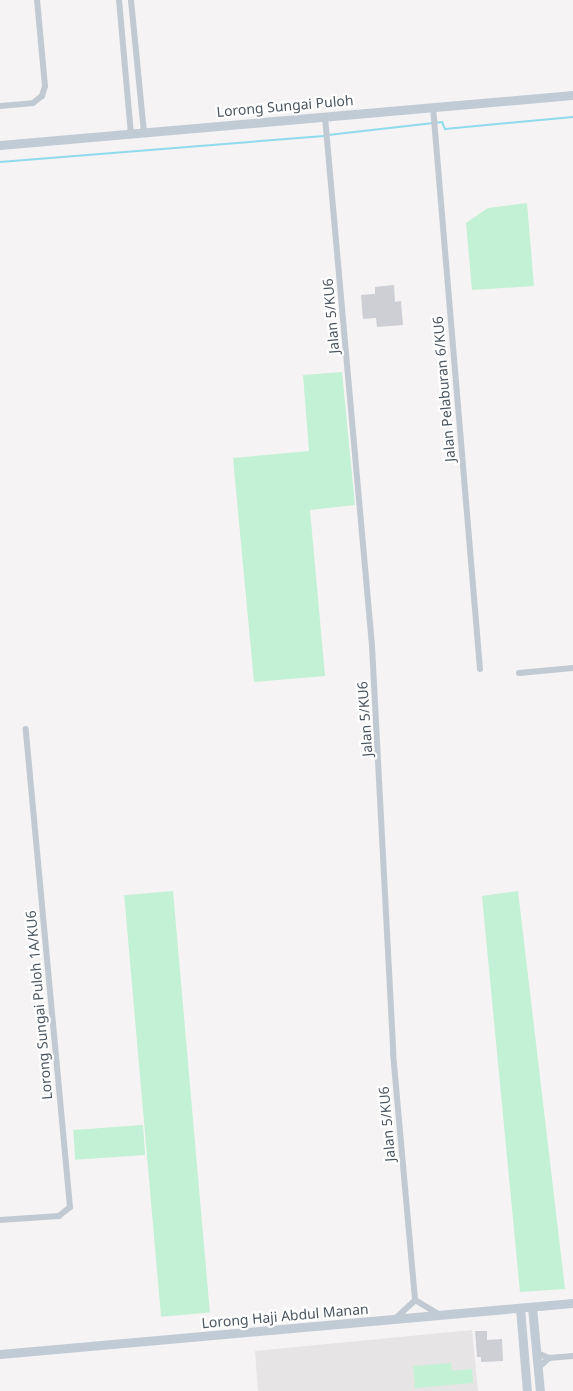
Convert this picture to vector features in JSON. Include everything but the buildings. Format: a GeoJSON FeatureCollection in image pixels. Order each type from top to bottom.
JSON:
{"type":"FeatureCollection","features":[{"type":"Feature","properties":{"kind":"street"},"geometry":{"type":"LineString","coordinates":[[0,106],[33,103],[42,96],[45,86],[37,0]]}},
{"type":"Feature","properties":{"kind":"street"},"geometry":{"type":"LineString","coordinates":[[119,0],[131,134]]}},
{"type":"Feature","properties":{"kind":"street"},"geometry":{"type":"LineString","coordinates":[[131,0],[144,133]]}},
{"type":"Feature","properties":{"kind":"street","name":"Lorong Sungai Puloh"},"geometry":{"type":"LineString","coordinates":[[0,146],[326,119],[573,95]]}},
{"type":"Feature","properties":{"kind":"street","name":"Jalan Pelaburan 6/KU6"},"geometry":{"type":"LineString","coordinates":[[434,107],[434,130],[480,668]]}},
{"type":"Feature","properties":{"kind":"street","name":"Jalan 5/KU6"},"geometry":{"type":"LineString","coordinates":[[326,119],[372,646],[393,1053],[415,1300]]}},
{"type":"Feature","properties":{"kind":"street"},"geometry":{"type":"LineString","coordinates":[[519,673],[573,668]]}},
{"type":"Feature","properties":{"kind":"street","name":"Lorong Sungai Puloh 1A/KU6"},"geometry":{"type":"LineString","coordinates":[[0,1220],[60,1216],[70,1207],[26,728]]}},
{"type":"Feature","properties":{"kind":"street"},"geometry":{"type":"LineString","coordinates":[[393,1320],[407,1312],[415,1300],[427,1310],[445,1315]]}},
{"type":"Feature","properties":{"kind":"street","name":"Lorong Haji Abdul Manan"},"geometry":{"type":"LineString","coordinates":[[0,1354],[573,1303]]}},
{"type":"Feature","properties":{"kind":"street"},"geometry":{"type":"LineString","coordinates":[[532,1307],[540,1391]]}},
{"type":"Feature","properties":{"kind":"street"},"geometry":{"type":"LineString","coordinates":[[520,1308],[527,1391]]}},
{"type":"Feature","properties":{"kind":"street"},"geometry":{"type":"LineString","coordinates":[[537,1353],[550,1358],[573,1356]]}},
{"type":"Feature","properties":{"kind":"street"},"geometry":{"type":"LineString","coordinates":[[538,1368],[550,1358]]}},
{"type":"Feature","properties":{"kind":"shaded area"},"geometry":{"type":"Polygon","coordinates":[[[472,1330],[478,1391],[258,1391],[255,1351],[472,1330]]]}},
{"type":"Feature","properties":{"kind":"green space"},"geometry":{"type":"Polygon","coordinates":[[[527,203],[534,286],[472,290],[466,223],[488,208],[527,203]]]}},
{"type":"Feature","properties":{"kind":"green space"},"geometry":{"type":"Polygon","coordinates":[[[342,372],[355,505],[310,510],[325,676],[254,682],[233,458],[309,451],[303,375],[342,372]]]}},
{"type":"Feature","properties":{"kind":"green space"},"geometry":{"type":"Polygon","coordinates":[[[173,891],[210,1312],[161,1317],[124,895],[173,891]]]}},
{"type":"Feature","properties":{"kind":"green space"},"geometry":{"type":"Polygon","coordinates":[[[518,891],[565,1289],[520,1292],[482,896],[518,891]]]}},
{"type":"Feature","properties":{"kind":"green space"},"geometry":{"type":"Polygon","coordinates":[[[143,1125],[145,1155],[75,1160],[73,1130],[143,1125]]]}},
{"type":"Feature","properties":{"kind":"green space"},"geometry":{"type":"Polygon","coordinates":[[[451,1363],[452,1371],[472,1369],[473,1383],[415,1388],[413,1366],[451,1363]]]}},
{"type":"Feature","properties":{"kind":"waterway"},"geometry":{"type":"LineString","coordinates":[[328,135],[442,122],[445,129],[573,117]]}},
{"type":"Feature","properties":{"kind":"waterway"},"geometry":{"type":"LineString","coordinates":[[0,162],[324,136]]}}]}
